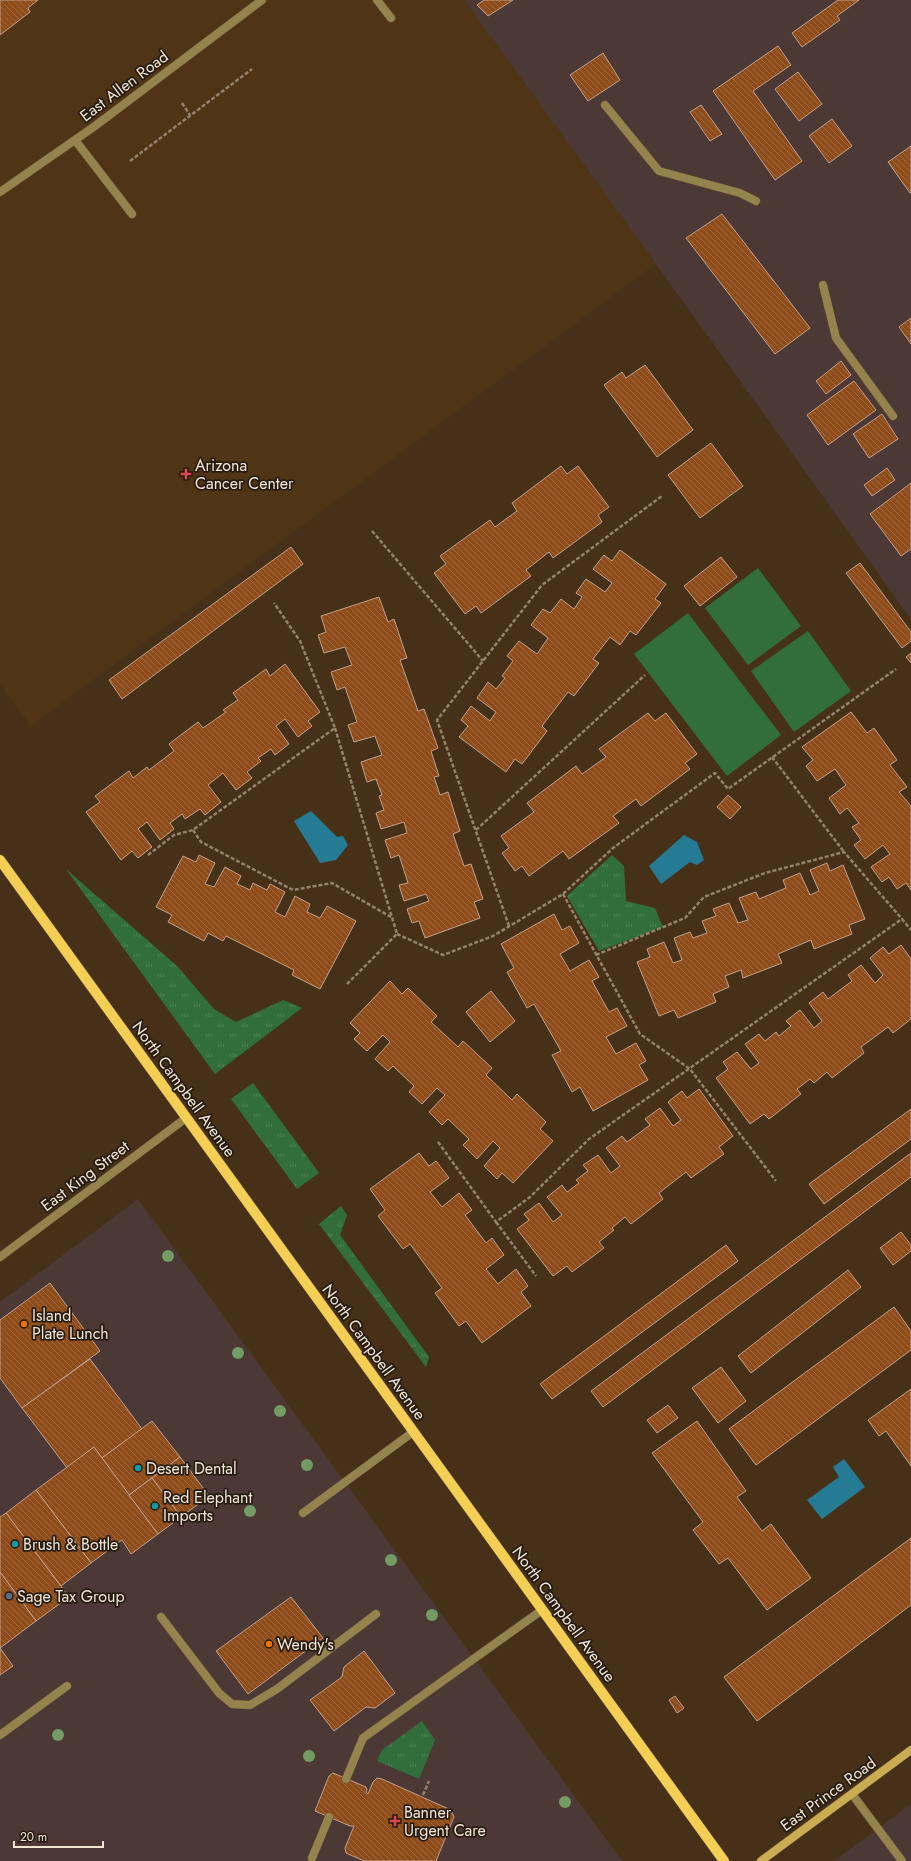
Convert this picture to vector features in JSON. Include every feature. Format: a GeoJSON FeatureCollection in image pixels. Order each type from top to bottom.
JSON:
{"type":"FeatureCollection","features":[{"type":"Feature","properties":{"kind":"main road","name":"North Campbell Avenue"},"geometry":{"type":"LineString","coordinates":[[0,860],[724,1861]]}},
{"type":"Feature","properties":{"kind":"main road","name":"East Prince Road"},"geometry":{"type":"LineString","coordinates":[[761,1861],[911,1750]]}},
{"type":"Feature","properties":{"kind":"street","name":"East Allen Road"},"geometry":{"type":"LineString","coordinates":[[0,192],[75,140],[262,0]]}},
{"type":"Feature","properties":{"kind":"street"},"geometry":{"type":"LineString","coordinates":[[377,0],[391,18]]}},
{"type":"Feature","properties":{"kind":"street"},"geometry":{"type":"LineString","coordinates":[[605,105],[659,171],[740,193],[756,201]]}},
{"type":"Feature","properties":{"kind":"street"},"geometry":{"type":"LineString","coordinates":[[75,140],[132,214]]}},
{"type":"Feature","properties":{"kind":"street"},"geometry":{"type":"LineString","coordinates":[[823,285],[836,338],[893,416]]}},
{"type":"Feature","properties":{"kind":"street","name":"East King Street"},"geometry":{"type":"LineString","coordinates":[[0,1257],[186,1118]]}},
{"type":"Feature","properties":{"kind":"street"},"geometry":{"type":"LineString","coordinates":[[303,1513],[413,1432]]}},
{"type":"Feature","properties":{"kind":"street"},"geometry":{"type":"LineString","coordinates":[[346,1779],[363,1738],[542,1610]]}},
{"type":"Feature","properties":{"kind":"street"},"geometry":{"type":"LineString","coordinates":[[161,1617],[219,1693],[232,1704],[250,1705],[277,1689],[376,1614]]}},
{"type":"Feature","properties":{"kind":"street"},"geometry":{"type":"LineString","coordinates":[[0,1735],[67,1686]]}},
{"type":"Feature","properties":{"kind":"street"},"geometry":{"type":"LineString","coordinates":[[852,1794],[902,1861]]}},
{"type":"Feature","properties":{"kind":"street"},"geometry":{"type":"LineString","coordinates":[[312,1858],[329,1817]]}},
{"type":"Feature","properties":{"kind":"path"},"geometry":{"type":"LineString","coordinates":[[130,161],[252,69]]}},
{"type":"Feature","properties":{"kind":"path"},"geometry":{"type":"LineString","coordinates":[[182,103],[190,115]]}},
{"type":"Feature","properties":{"kind":"path"},"geometry":{"type":"LineString","coordinates":[[509,926],[437,720],[542,586],[662,496]]}},
{"type":"Feature","properties":{"kind":"path"},"geometry":{"type":"LineString","coordinates":[[372,531],[483,661]]}},
{"type":"Feature","properties":{"kind":"path"},"geometry":{"type":"LineString","coordinates":[[274,603],[300,642],[335,728],[397,934],[443,955],[493,936],[563,894],[612,848],[715,773],[728,789],[896,669]]}},
{"type":"Feature","properties":{"kind":"path"},"geometry":{"type":"LineString","coordinates":[[476,830],[645,675]]}},
{"type":"Feature","properties":{"kind":"path"},"geometry":{"type":"LineString","coordinates":[[148,855],[174,835],[193,830],[335,728]]}},
{"type":"Feature","properties":{"kind":"path"},"geometry":{"type":"LineString","coordinates":[[772,757],[844,852],[911,930]]}},
{"type":"Feature","properties":{"kind":"path"},"geometry":{"type":"LineString","coordinates":[[193,830],[201,842],[293,890],[332,883],[392,917]]}},
{"type":"Feature","properties":{"kind":"path"},"geometry":{"type":"LineString","coordinates":[[596,955],[685,918],[704,897],[765,873],[844,852]]}},
{"type":"Feature","properties":{"kind":"path"},"geometry":{"type":"LineString","coordinates":[[563,894],[640,1034],[690,1069],[776,1181]]}},
{"type":"Feature","properties":{"kind":"path"},"geometry":{"type":"LineString","coordinates":[[496,1222],[530,1197],[589,1139],[902,919]]}},
{"type":"Feature","properties":{"kind":"path"},"geometry":{"type":"LineString","coordinates":[[348,984],[397,934]]}},
{"type":"Feature","properties":{"kind":"path"},"geometry":{"type":"LineString","coordinates":[[438,1142],[536,1276]]}},
{"type":"Feature","properties":{"kind":"path"},"geometry":{"type":"LineString","coordinates":[[423,1795],[429,1781]]}},
{"type":"Feature","properties":{"kind":"shaded area","name":"Arizona Cancer Center"},"geometry":{"type":"Polygon","coordinates":[[[0,0],[464,0],[656,264],[31,726],[0,685],[0,0]]]}},
{"type":"Feature","properties":{"kind":"shaded area"},"geometry":{"type":"Polygon","coordinates":[[[464,0],[911,0],[911,619],[656,264],[464,0]]]}},
{"type":"Feature","properties":{"kind":"shaded area"},"geometry":{"type":"Polygon","coordinates":[[[138,1199],[622,1861],[0,1861],[0,1302],[138,1199]]]}},
{"type":"Feature","properties":{"kind":"shaded area"},"geometry":{"type":"Polygon","coordinates":[[[911,1804],[911,1861],[834,1861],[911,1804]]]}},
{"type":"Feature","properties":{"kind":"green space"},"geometry":{"type":"Polygon","coordinates":[[[758,568],[801,626],[748,665],[705,608],[758,568]]]}},
{"type":"Feature","properties":{"kind":"green space"},"geometry":{"type":"Polygon","coordinates":[[[688,613],[781,735],[727,776],[634,654],[688,613]]]}},
{"type":"Feature","properties":{"kind":"green space"},"geometry":{"type":"Polygon","coordinates":[[[808,631],[851,691],[794,732],[751,671],[808,631]]]}},
{"type":"Feature","properties":{"kind":"green space"},"geometry":{"type":"Polygon","coordinates":[[[612,855],[624,866],[626,901],[655,908],[663,927],[599,951],[567,896],[612,855]]]}},
{"type":"Feature","properties":{"kind":"green space"},"geometry":{"type":"Polygon","coordinates":[[[66,869],[177,966],[214,1009],[236,1022],[283,1000],[302,1008],[215,1074],[66,869]]]}},
{"type":"Feature","properties":{"kind":"green space"},"geometry":{"type":"Polygon","coordinates":[[[253,1083],[319,1173],[297,1189],[231,1099],[253,1083]]]}},
{"type":"Feature","properties":{"kind":"green space"},"geometry":{"type":"Polygon","coordinates":[[[341,1206],[347,1215],[340,1235],[429,1357],[426,1367],[319,1224],[341,1206]]]}},
{"type":"Feature","properties":{"kind":"green space"},"geometry":{"type":"Polygon","coordinates":[[[422,1721],[435,1740],[419,1779],[377,1761],[382,1750],[422,1721]]]}},
{"type":"Feature","properties":{"kind":"water"},"geometry":{"type":"Polygon","coordinates":[[[311,811],[337,837],[343,836],[348,845],[336,860],[320,863],[294,821],[311,811]]]}},
{"type":"Feature","properties":{"kind":"water"},"geometry":{"type":"Polygon","coordinates":[[[684,835],[697,842],[704,860],[697,865],[690,862],[661,884],[649,866],[684,835]]]}},
{"type":"Feature","properties":{"kind":"water"},"geometry":{"type":"Polygon","coordinates":[[[844,1459],[865,1487],[822,1519],[807,1500],[839,1477],[833,1467],[844,1459]]]}},
{"type":"Feature","properties":{"kind":"building"},"geometry":{"type":"Polygon","coordinates":[[[0,0],[38,0],[28,8],[30,12],[0,35],[0,0]]]}},
{"type":"Feature","properties":{"kind":"building"},"geometry":{"type":"Polygon","coordinates":[[[484,0],[513,0],[488,16],[477,5],[484,0]]]}},
{"type":"Feature","properties":{"kind":"building"},"geometry":{"type":"Polygon","coordinates":[[[838,0],[859,0],[837,16],[840,20],[802,47],[792,33],[838,0]]]}},
{"type":"Feature","properties":{"kind":"building"},"geometry":{"type":"Polygon","coordinates":[[[778,46],[791,65],[753,91],[802,161],[775,180],[713,91],[778,46]]]}},
{"type":"Feature","properties":{"kind":"building"},"geometry":{"type":"Polygon","coordinates":[[[603,53],[620,80],[588,101],[570,75],[603,53]]]}},
{"type":"Feature","properties":{"kind":"building"},"geometry":{"type":"Polygon","coordinates":[[[798,72],[822,104],[799,121],[775,89],[798,72]]]}},
{"type":"Feature","properties":{"kind":"building"},"geometry":{"type":"Polygon","coordinates":[[[701,105],[722,134],[710,141],[690,112],[701,105]]]}},
{"type":"Feature","properties":{"kind":"building"},"geometry":{"type":"Polygon","coordinates":[[[832,119],[852,146],[829,163],[809,136],[832,119]]]}},
{"type":"Feature","properties":{"kind":"building"},"geometry":{"type":"Polygon","coordinates":[[[911,146],[911,192],[910,193],[888,162],[911,146]]]}},
{"type":"Feature","properties":{"kind":"building"},"geometry":{"type":"Polygon","coordinates":[[[722,214],[810,328],[775,354],[686,238],[722,214]]]}},
{"type":"Feature","properties":{"kind":"building"},"geometry":{"type":"Polygon","coordinates":[[[911,318],[911,344],[899,327],[911,318]]]}},
{"type":"Feature","properties":{"kind":"building"},"geometry":{"type":"Polygon","coordinates":[[[841,361],[851,375],[826,394],[816,381],[841,361]]]}},
{"type":"Feature","properties":{"kind":"building"},"geometry":{"type":"Polygon","coordinates":[[[645,365],[693,430],[657,457],[604,385],[622,372],[626,378],[645,365]]]}},
{"type":"Feature","properties":{"kind":"building"},"geometry":{"type":"Polygon","coordinates":[[[854,381],[876,410],[828,445],[807,415],[854,381]]]}},
{"type":"Feature","properties":{"kind":"building"},"geometry":{"type":"Polygon","coordinates":[[[882,414],[898,439],[869,458],[853,434],[882,414]]]}},
{"type":"Feature","properties":{"kind":"building"},"geometry":{"type":"Polygon","coordinates":[[[711,443],[743,486],[700,518],[668,475],[711,443]]]}},
{"type":"Feature","properties":{"kind":"building"},"geometry":{"type":"Polygon","coordinates":[[[561,466],[567,474],[578,466],[609,507],[598,515],[602,522],[553,558],[549,552],[526,570],[531,576],[481,613],[476,606],[465,614],[434,573],[446,564],[440,556],[490,520],[495,527],[517,511],[512,503],[561,466]]]}},
{"type":"Feature","properties":{"kind":"building"},"geometry":{"type":"Polygon","coordinates":[[[887,468],[895,480],[872,496],[864,485],[887,468]]]}},
{"type":"Feature","properties":{"kind":"building"},"geometry":{"type":"Polygon","coordinates":[[[911,483],[911,549],[901,556],[870,514],[911,483]]]}},
{"type":"Feature","properties":{"kind":"building"},"geometry":{"type":"Polygon","coordinates":[[[291,547],[303,564],[122,699],[109,680],[291,547]]]}},
{"type":"Feature","properties":{"kind":"building"},"geometry":{"type":"Polygon","coordinates":[[[620,550],[666,584],[655,599],[661,603],[636,635],[630,631],[620,645],[610,637],[593,659],[599,663],[574,696],[568,692],[542,726],[547,731],[522,764],[515,759],[506,772],[459,737],[468,726],[461,720],[471,706],[490,721],[496,712],[477,698],[488,682],[496,689],[505,678],[502,676],[513,661],[507,656],[519,641],[537,654],[548,638],[531,625],[543,609],[550,613],[561,599],[574,609],[582,597],[576,593],[586,579],[605,592],[612,583],[593,569],[604,555],[612,561],[620,550]]]}},
{"type":"Feature","properties":{"kind":"building"},"geometry":{"type":"Polygon","coordinates":[[[721,557],[737,577],[700,606],[684,586],[721,557]]]}},
{"type":"Feature","properties":{"kind":"building"},"geometry":{"type":"Polygon","coordinates":[[[860,563],[911,632],[911,641],[902,648],[846,573],[860,563]]]}},
{"type":"Feature","properties":{"kind":"building"},"geometry":{"type":"Polygon","coordinates":[[[379,597],[388,622],[394,619],[407,658],[400,660],[418,711],[424,709],[438,748],[431,751],[439,776],[434,777],[440,795],[448,792],[460,831],[453,834],[464,866],[471,864],[483,899],[474,902],[480,918],[425,938],[419,921],[412,923],[407,909],[429,901],[426,894],[404,901],[399,885],[408,883],[399,855],[391,858],[385,840],[407,833],[404,822],[381,829],[376,813],[384,810],[379,796],[382,795],[376,779],[367,782],[361,762],[382,755],[375,736],[354,742],[348,725],[357,722],[345,687],[337,690],[331,672],[352,665],[345,647],[324,653],[318,635],[326,632],[321,616],[379,597]]]}},
{"type":"Feature","properties":{"kind":"building"},"geometry":{"type":"Polygon","coordinates":[[[911,653],[911,663],[906,657],[911,653]]]}},
{"type":"Feature","properties":{"kind":"building"},"geometry":{"type":"Polygon","coordinates":[[[285,664],[320,712],[308,721],[312,726],[298,737],[285,719],[276,726],[289,744],[275,755],[271,749],[258,758],[261,761],[247,772],[252,778],[236,790],[223,773],[208,785],[221,802],[205,815],[200,809],[185,819],[182,814],[170,823],[174,829],[160,840],[147,822],[138,829],[152,847],[138,858],[132,851],[121,860],[86,812],[100,802],[95,796],[129,771],[133,778],[147,767],[149,770],[174,751],[169,744],[198,722],[203,728],[226,712],[223,710],[238,700],[233,693],[266,669],[270,676],[285,664]]]}},
{"type":"Feature","properties":{"kind":"building"},"geometry":{"type":"Polygon","coordinates":[[[851,712],[867,733],[874,728],[897,760],[890,765],[907,787],[899,792],[911,806],[911,890],[906,883],[897,889],[889,877],[882,882],[871,867],[890,854],[883,845],[865,859],[854,845],[861,840],[852,827],[859,823],[847,808],[840,814],[829,798],[846,785],[835,769],[817,781],[806,766],[813,760],[802,747],[851,712]]]}},
{"type":"Feature","properties":{"kind":"building"},"geometry":{"type":"Polygon","coordinates":[[[648,713],[655,721],[666,713],[697,754],[685,763],[690,769],[641,806],[636,799],[613,816],[619,823],[569,859],[563,851],[529,876],[522,866],[515,871],[502,853],[509,848],[501,836],[534,812],[527,803],[576,766],[582,774],[606,757],[599,749],[648,713]]]}},
{"type":"Feature","properties":{"kind":"building"},"geometry":{"type":"Polygon","coordinates":[[[728,795],[741,807],[730,819],[717,807],[728,795]]]}},
{"type":"Feature","properties":{"kind":"building"},"geometry":{"type":"Polygon","coordinates":[[[199,855],[215,863],[205,884],[214,887],[225,867],[241,876],[237,884],[250,890],[253,883],[267,890],[270,884],[285,892],[275,912],[285,917],[295,896],[310,904],[307,912],[320,918],[327,906],[356,921],[320,989],[292,975],[294,970],[226,936],[223,941],[208,933],[204,941],[168,922],[172,915],[156,907],[183,856],[196,862],[199,855]]]}},
{"type":"Feature","properties":{"kind":"building"},"geometry":{"type":"Polygon","coordinates":[[[827,863],[830,871],[843,865],[865,919],[849,925],[852,934],[814,949],[811,940],[778,954],[782,963],[743,978],[741,970],[725,976],[729,987],[713,994],[716,1002],[678,1018],[674,1010],[659,1016],[637,962],[650,957],[647,949],[664,942],[673,963],[682,960],[674,938],[690,932],[693,938],[707,933],[702,921],[716,916],[713,909],[729,903],[738,923],[748,920],[739,898],[756,892],[759,899],[786,888],[783,880],[800,873],[810,895],[819,891],[810,870],[827,863]]]}},
{"type":"Feature","properties":{"kind":"building"},"geometry":{"type":"Polygon","coordinates":[[[554,914],[562,930],[570,926],[579,943],[560,954],[570,971],[589,960],[599,977],[592,981],[609,1012],[617,1008],[627,1026],[606,1037],[616,1054],[636,1043],[646,1061],[639,1065],[648,1080],[593,1111],[580,1087],[572,1092],[552,1055],[561,1051],[534,1004],[527,1008],[507,972],[514,968],[501,944],[554,914]]]}},
{"type":"Feature","properties":{"kind":"building"},"geometry":{"type":"Polygon","coordinates":[[[901,945],[911,959],[911,1019],[893,1033],[888,1027],[861,1047],[864,1053],[832,1078],[827,1072],[814,1083],[810,1079],[797,1089],[801,1094],[769,1119],[764,1114],[750,1124],[716,1078],[728,1069],[723,1062],[737,1052],[751,1069],[759,1063],[745,1044],[759,1034],[765,1041],[776,1032],[779,1036],[791,1026],[786,1021],[800,1010],[814,1028],[822,1021],[809,1003],[823,992],[828,999],[852,981],[848,975],[861,965],[875,983],[883,975],[870,958],[883,947],[889,954],[901,945]]]}},
{"type":"Feature","properties":{"kind":"building"},"geometry":{"type":"Polygon","coordinates":[[[390,981],[402,994],[408,988],[437,1016],[431,1022],[458,1047],[463,1041],[492,1068],[486,1075],[512,1100],[517,1094],[546,1122],[540,1129],[553,1141],[513,1183],[502,1173],[497,1179],[484,1166],[500,1148],[493,1141],[477,1159],[463,1145],[469,1139],[448,1119],[442,1125],[429,1112],[445,1095],[437,1088],[422,1104],[409,1092],[414,1086],[393,1066],[388,1071],[375,1059],[390,1042],[383,1035],[367,1051],[354,1039],[360,1033],[350,1023],[390,981]]]}},
{"type":"Feature","properties":{"kind":"building"},"geometry":{"type":"Polygon","coordinates":[[[491,991],[515,1021],[490,1042],[466,1012],[491,991]]]}},
{"type":"Feature","properties":{"kind":"building"},"geometry":{"type":"Polygon","coordinates":[[[699,1089],[733,1136],[719,1147],[724,1154],[691,1178],[686,1172],[659,1193],[663,1199],[631,1224],[625,1217],[612,1228],[614,1230],[599,1242],[604,1248],[572,1272],[567,1266],[553,1276],[517,1229],[529,1220],[524,1214],[539,1203],[553,1222],[562,1215],[547,1197],[562,1185],[567,1192],[579,1183],[576,1180],[588,1171],[583,1165],[598,1155],[611,1173],[620,1166],[606,1148],[622,1136],[627,1142],[650,1125],[645,1119],[660,1108],[673,1126],[681,1120],[668,1102],[682,1091],[687,1098],[699,1089]]]}},
{"type":"Feature","properties":{"kind":"building"},"geometry":{"type":"Polygon","coordinates":[[[911,1109],[911,1139],[824,1204],[809,1184],[911,1109]]]}},
{"type":"Feature","properties":{"kind":"building"},"geometry":{"type":"Polygon","coordinates":[[[419,1153],[429,1166],[436,1161],[449,1178],[430,1192],[442,1207],[459,1193],[472,1210],[465,1215],[486,1243],[492,1238],[504,1255],[486,1269],[498,1284],[516,1269],[528,1286],[521,1292],[531,1306],[482,1343],[466,1321],[459,1326],[435,1293],[442,1288],[410,1244],[403,1249],[378,1216],[385,1210],[370,1189],[419,1153]]]}},
{"type":"Feature","properties":{"kind":"building"},"geometry":{"type":"Polygon","coordinates":[[[911,1153],[911,1177],[603,1407],[591,1391],[911,1153]]]}},
{"type":"Feature","properties":{"kind":"building"},"geometry":{"type":"Polygon","coordinates":[[[901,1232],[911,1245],[911,1251],[893,1265],[880,1248],[901,1232]]]}},
{"type":"Feature","properties":{"kind":"building"},"geometry":{"type":"Polygon","coordinates":[[[726,1245],[738,1261],[552,1399],[540,1384],[726,1245]]]}},
{"type":"Feature","properties":{"kind":"building"},"geometry":{"type":"Polygon","coordinates":[[[848,1270],[861,1287],[751,1373],[738,1356],[848,1270]]]}},
{"type":"Feature","properties":{"kind":"building"},"geometry":{"type":"Polygon","coordinates":[[[50,1283],[100,1351],[22,1408],[0,1378],[0,1320],[50,1283]]]}},
{"type":"Feature","properties":{"kind":"building"},"geometry":{"type":"Polygon","coordinates":[[[894,1307],[911,1331],[911,1350],[756,1465],[729,1429],[894,1307]]]}},
{"type":"Feature","properties":{"kind":"building"},"geometry":{"type":"Polygon","coordinates":[[[90,1359],[142,1429],[102,1458],[94,1447],[67,1468],[22,1408],[90,1359]]]}},
{"type":"Feature","properties":{"kind":"building"},"geometry":{"type":"Polygon","coordinates":[[[721,1367],[746,1401],[718,1423],[692,1388],[721,1367]]]}},
{"type":"Feature","properties":{"kind":"building"},"geometry":{"type":"Polygon","coordinates":[[[911,1389],[911,1466],[886,1431],[879,1436],[868,1420],[911,1389]]]}},
{"type":"Feature","properties":{"kind":"building"},"geometry":{"type":"Polygon","coordinates":[[[668,1405],[678,1418],[657,1433],[647,1420],[668,1405]]]}},
{"type":"Feature","properties":{"kind":"building","name":"Desert Dental"},"geometry":{"type":"Polygon","coordinates":[[[152,1421],[180,1457],[129,1495],[102,1458],[152,1421]]]}},
{"type":"Feature","properties":{"kind":"building"},"geometry":{"type":"Polygon","coordinates":[[[697,1421],[746,1491],[737,1497],[762,1531],[771,1524],[811,1578],[767,1610],[728,1558],[719,1564],[693,1530],[703,1522],[652,1453],[697,1421]]]}},
{"type":"Feature","properties":{"kind":"building"},"geometry":{"type":"Polygon","coordinates":[[[94,1447],[158,1534],[131,1554],[122,1540],[91,1563],[36,1490],[94,1447]]]}},
{"type":"Feature","properties":{"kind":"building"},"geometry":{"type":"Polygon","coordinates":[[[180,1457],[209,1496],[181,1517],[152,1478],[180,1457]]]}},
{"type":"Feature","properties":{"kind":"building","name":"Red Elephant Imports"},"geometry":{"type":"Polygon","coordinates":[[[152,1478],[181,1517],[158,1534],[129,1495],[152,1478]]]}},
{"type":"Feature","properties":{"kind":"building"},"geometry":{"type":"Polygon","coordinates":[[[36,1490],[91,1563],[61,1586],[6,1513],[36,1490]]]}},
{"type":"Feature","properties":{"kind":"building","name":"Brush & Bottle"},"geometry":{"type":"Polygon","coordinates":[[[6,1513],[69,1597],[36,1621],[0,1572],[0,1517],[6,1513]]]}},
{"type":"Feature","properties":{"kind":"building"},"geometry":{"type":"Polygon","coordinates":[[[911,1538],[911,1605],[757,1721],[724,1677],[911,1538]]]}},
{"type":"Feature","properties":{"kind":"building","name":"Sage Tax Group"},"geometry":{"type":"Polygon","coordinates":[[[0,1572],[36,1621],[0,1648],[0,1572]]]}},
{"type":"Feature","properties":{"kind":"building","name":"Wendy's"},"geometry":{"type":"Polygon","coordinates":[[[291,1597],[323,1638],[248,1694],[216,1651],[291,1597]]]}},
{"type":"Feature","properties":{"kind":"building"},"geometry":{"type":"Polygon","coordinates":[[[0,1648],[13,1666],[0,1675],[0,1648]]]}},
{"type":"Feature","properties":{"kind":"building"},"geometry":{"type":"Polygon","coordinates":[[[364,1651],[395,1693],[375,1708],[366,1707],[334,1731],[310,1700],[342,1677],[344,1667],[364,1651]]]}},
{"type":"Feature","properties":{"kind":"building"},"geometry":{"type":"Polygon","coordinates":[[[675,1696],[684,1708],[677,1713],[669,1700],[675,1696]]]}},
{"type":"Feature","properties":{"kind":"building","name":"Banner Urgent Care"},"geometry":{"type":"Polygon","coordinates":[[[333,1773],[366,1787],[366,1792],[368,1794],[373,1782],[377,1778],[451,1810],[454,1817],[436,1861],[364,1861],[346,1853],[345,1848],[354,1826],[350,1826],[315,1811],[329,1776],[333,1773]]]}},
{"type":"Feature","properties":{"kind":"place","name":"Arizona Cancer Center"},"geometry":{"type":"Point","coordinates":[186,474]}},
{"type":"Feature","properties":{"kind":"place","name":"Island Plate Lunch"},"geometry":{"type":"Point","coordinates":[24,1324]}},
{"type":"Feature","properties":{"kind":"place","name":"Desert Dental"},"geometry":{"type":"Point","coordinates":[138,1468]}},
{"type":"Feature","properties":{"kind":"place","name":"Red Elephant Imports"},"geometry":{"type":"Point","coordinates":[155,1506]}},
{"type":"Feature","properties":{"kind":"place","name":"Brush & Bottle"},"geometry":{"type":"Point","coordinates":[15,1544]}},
{"type":"Feature","properties":{"kind":"place","name":"Sage Tax Group"},"geometry":{"type":"Point","coordinates":[9,1596]}},
{"type":"Feature","properties":{"kind":"place","name":"Wendy's"},"geometry":{"type":"Point","coordinates":[269,1644]}},
{"type":"Feature","properties":{"kind":"place","name":"Banner Urgent Care"},"geometry":{"type":"Point","coordinates":[395,1821]}}]}
